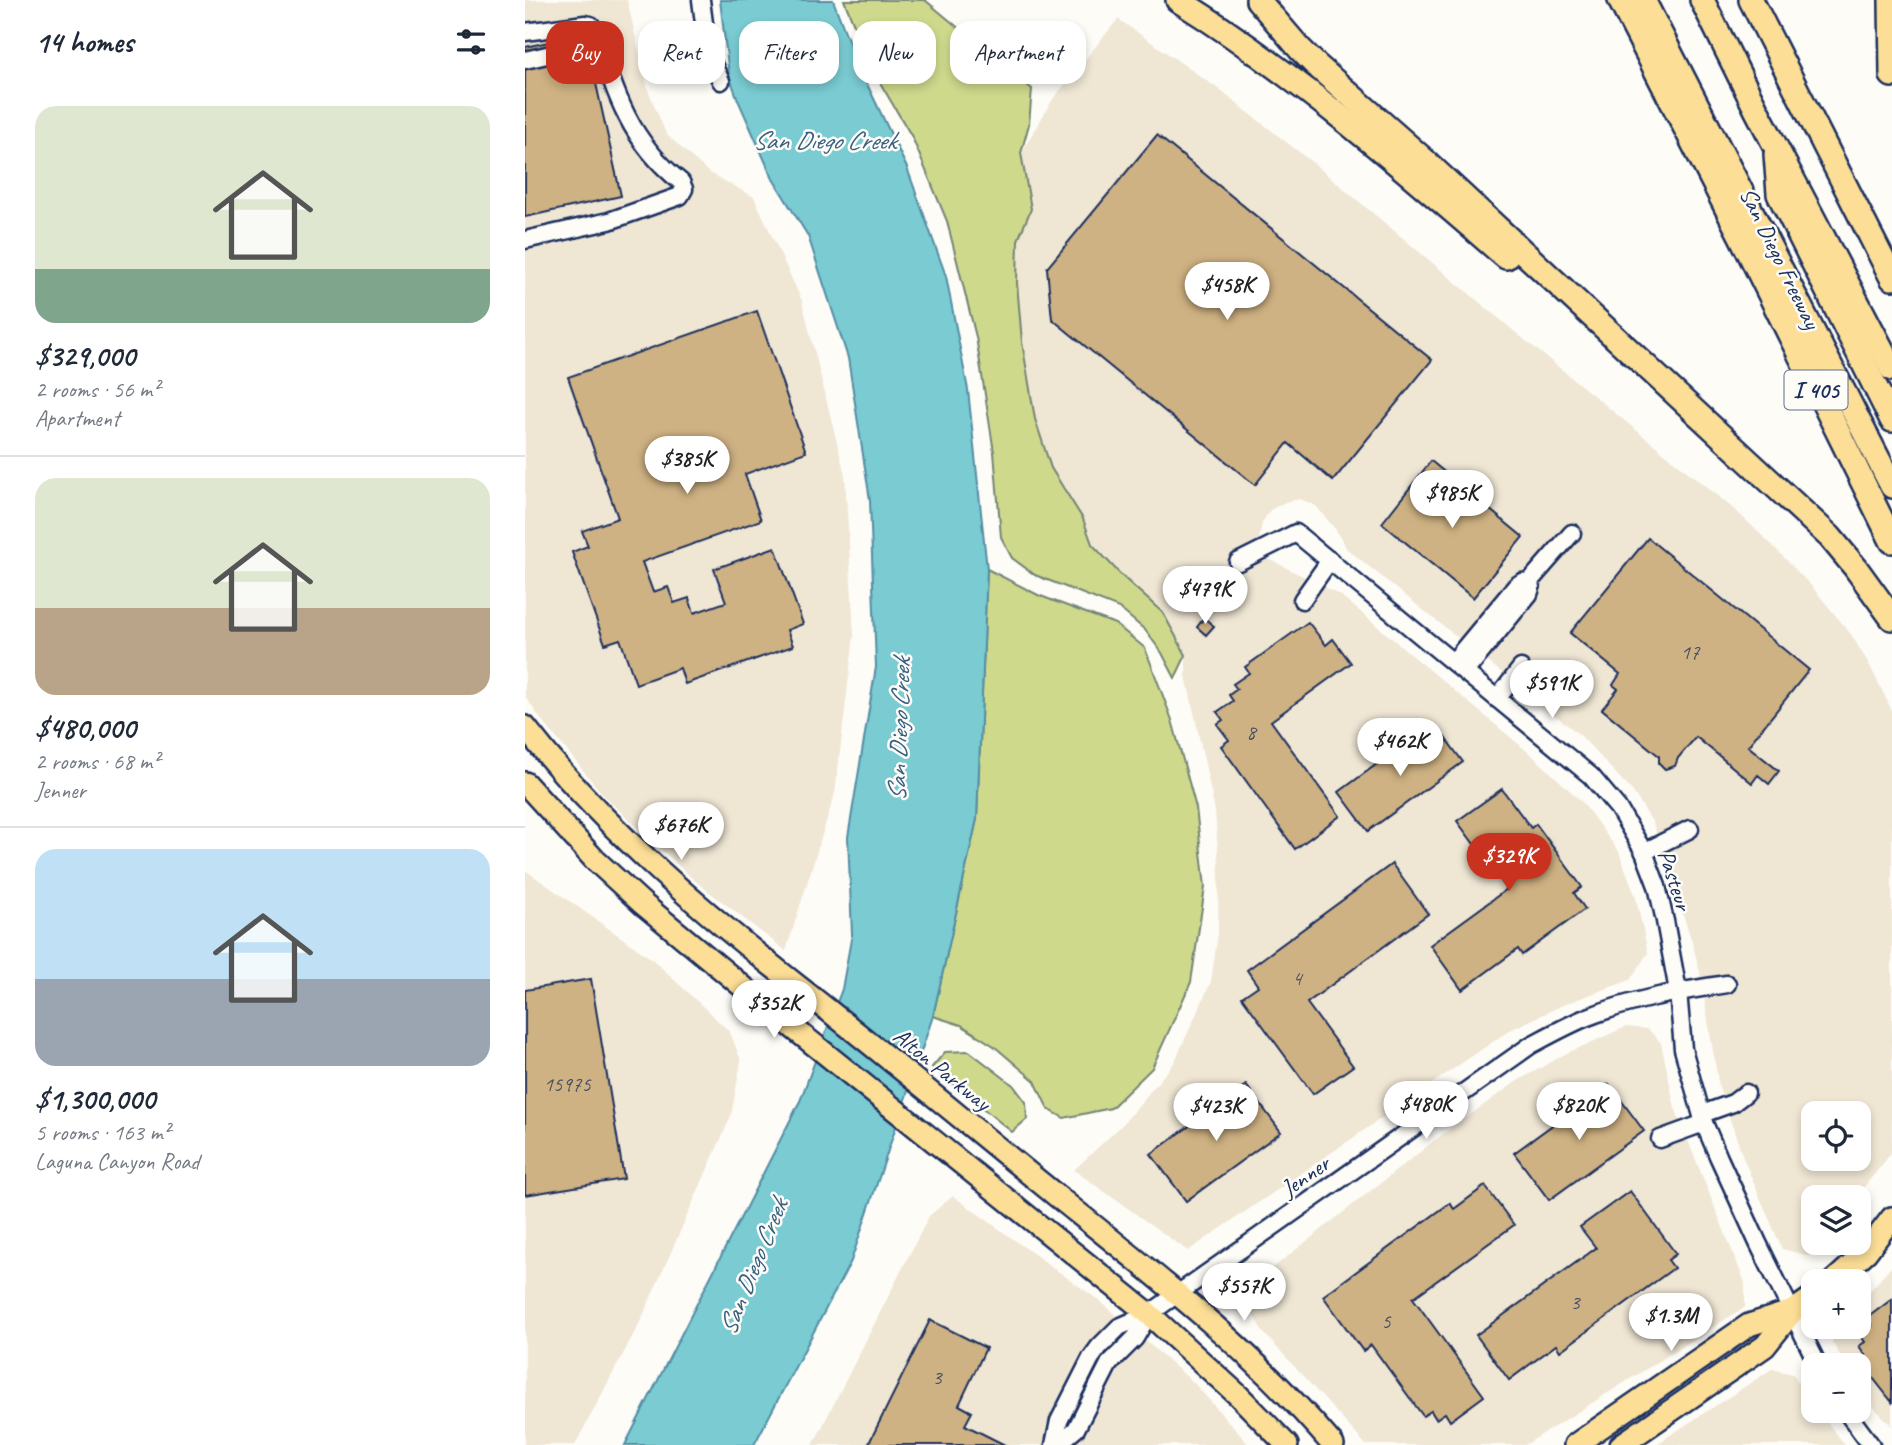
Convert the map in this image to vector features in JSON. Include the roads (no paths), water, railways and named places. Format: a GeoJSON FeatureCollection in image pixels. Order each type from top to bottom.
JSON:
{"type":"FeatureCollection","features":[{"type":"Feature","properties":{"kind":"highway"},"geometry":{"type":"LineString","coordinates":[[1178,0],[1286,75],[1385,152],[1830,537]]}},
{"type":"Feature","properties":{"kind":"highway"},"geometry":{"type":"LineString","coordinates":[[1258,0],[1307,57],[1424,160],[1830,537],[1892,618]]}},
{"type":"Feature","properties":{"kind":"highway","name":"San Diego Freeway"},"geometry":{"type":"LineString","coordinates":[[1620,0],[1892,541]]}},
{"type":"Feature","properties":{"kind":"highway"},"geometry":{"type":"LineString","coordinates":[[1643,0],[1892,486]]}},
{"type":"Feature","properties":{"kind":"highway","name":"San Diego Freeway"},"geometry":{"type":"LineString","coordinates":[[1702,0],[1892,369]]}},
{"type":"Feature","properties":{"kind":"highway"},"geometry":{"type":"LineString","coordinates":[[1751,0],[1892,278]]}},
{"type":"Feature","properties":{"kind":"highway"},"geometry":{"type":"LineString","coordinates":[[1891,0],[1892,75]]}},
{"type":"Feature","properties":{"kind":"highway","name":"San Diego Freeway"},"geometry":{"type":"LineString","coordinates":[[1775,144],[1779,194],[1892,420]]}},
{"type":"Feature","properties":{"kind":"main road","name":"Alton Parkway"},"geometry":{"type":"LineString","coordinates":[[525,727],[580,793],[637,850],[696,903],[1219,1329],[1281,1386],[1333,1445]]}},
{"type":"Feature","properties":{"kind":"main road"},"geometry":{"type":"LineString","coordinates":[[525,783],[571,835],[668,926],[1149,1314],[1232,1389],[1287,1445]]}},
{"type":"Feature","properties":{"kind":"main road"},"geometry":{"type":"LineString","coordinates":[[1847,1269],[1866,1252],[1892,1218]]}},
{"type":"Feature","properties":{"kind":"main road"},"geometry":{"type":"LineString","coordinates":[[1621,1445],[1765,1346],[1793,1311],[1801,1305]]}},
{"type":"Feature","properties":{"kind":"main road"},"geometry":{"type":"LineString","coordinates":[[1574,1445],[1749,1325],[1793,1311]]}},
{"type":"Feature","properties":{"kind":"street"},"geometry":{"type":"LineString","coordinates":[[701,0],[704,21]]}},
{"type":"Feature","properties":{"kind":"street"},"geometry":{"type":"LineString","coordinates":[[525,32],[546,29]]}},
{"type":"Feature","properties":{"kind":"street"},"geometry":{"type":"LineString","coordinates":[[525,60],[546,55]]}},
{"type":"Feature","properties":{"kind":"street"},"geometry":{"type":"LineString","coordinates":[[525,240],[609,221],[680,196],[684,189],[647,151],[613,84]]}},
{"type":"Feature","properties":{"kind":"street","name":"Pasteur"},"geometry":{"type":"LineString","coordinates":[[1238,562],[1296,533],[1591,776],[1618,808],[1644,852],[1657,886],[1678,991],[1683,1049],[1703,1119],[1758,1243],[1812,1353]]}},
{"type":"Feature","properties":{"kind":"street"},"geometry":{"type":"LineString","coordinates":[[1459,667],[1529,594],[1530,581],[1572,533]]}},
{"type":"Feature","properties":{"kind":"street"},"geometry":{"type":"LineString","coordinates":[[1302,600],[1330,560]]}},
{"type":"Feature","properties":{"kind":"street"},"geometry":{"type":"LineString","coordinates":[[1497,699],[1521,668]]}},
{"type":"Feature","properties":{"kind":"street"},"geometry":{"type":"LineString","coordinates":[[1644,852],[1690,830]]}},
{"type":"Feature","properties":{"kind":"street"},"geometry":{"type":"LineString","coordinates":[[771,1010],[785,976]]}},
{"type":"Feature","properties":{"kind":"street","name":"Jenner"},"geometry":{"type":"LineString","coordinates":[[1056,1445],[1059,1421],[1091,1358],[1119,1327],[1149,1314],[1531,1045],[1584,1019],[1632,1002],[1678,991],[1727,984]]}},
{"type":"Feature","properties":{"kind":"street"},"geometry":{"type":"LineString","coordinates":[[1660,1139],[1733,1103],[1746,1093]]}},
{"type":"Feature","properties":{"kind":"street"},"geometry":{"type":"LineString","coordinates":[[1855,1423],[1871,1445]]}},
{"type":"Feature","properties":{"kind":"water","name":"San Diego Creek"},"geometry":{"type":"Polygon","coordinates":[[[720,0],[833,0],[853,53],[853,84],[867,84],[907,168],[946,276],[968,390],[987,569],[977,819],[933,1016],[851,1261],[754,1445],[625,1445],[800,1101],[842,989],[852,934],[848,837],[876,667],[870,500],[848,358],[808,236],[773,179],[738,100],[729,75],[725,21],[723,21],[720,0]]]}}]}
